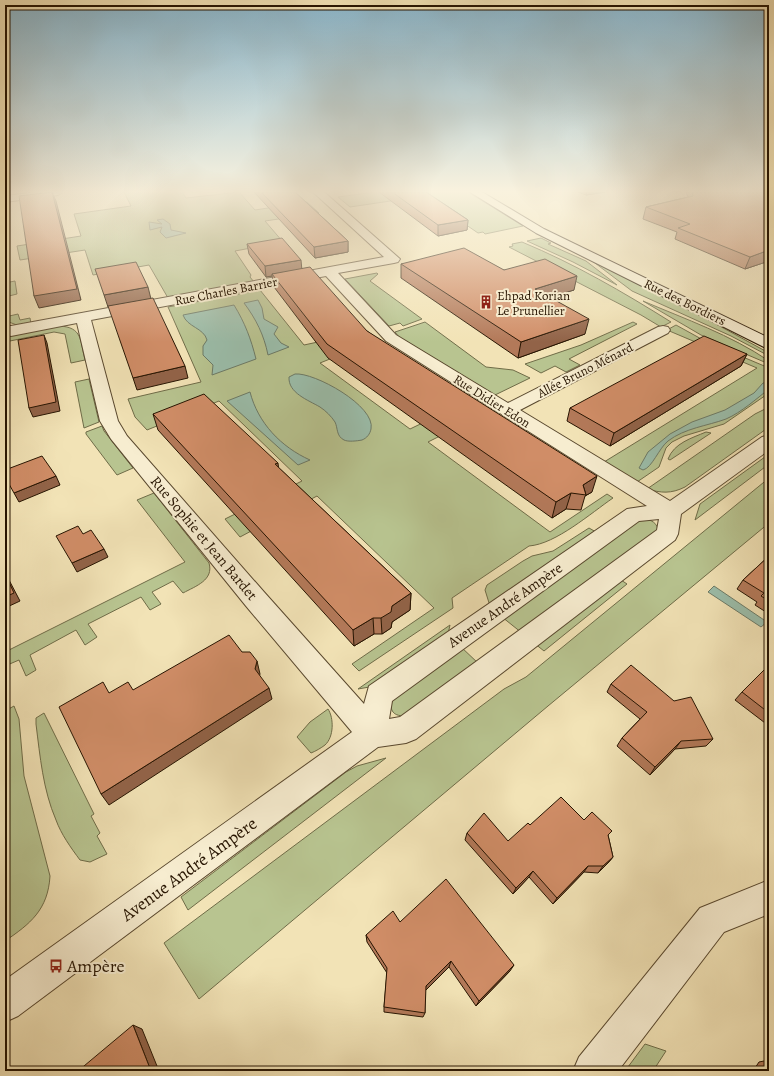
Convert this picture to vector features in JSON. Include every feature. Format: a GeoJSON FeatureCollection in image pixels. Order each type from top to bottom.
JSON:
{"type":"FeatureCollection","features":[{"type":"Feature","properties":{"kind":"street","name":"Rue Charles Barrier"},"geometry":{"type":"LineString","coordinates":[[5,330],[83,317],[394,259],[375,242]]}},
{"type":"Feature","properties":{"kind":"street","name":"Rue des Bordiers"},"geometry":{"type":"LineString","coordinates":[[562,242],[769,344]]}},
{"type":"Feature","properties":{"kind":"street","name":"Rue Didier Edon"},"geometry":{"type":"LineString","coordinates":[[329,271],[391,338],[671,511]]}},
{"type":"Feature","properties":{"kind":"street","name":"Rue Sophie et Jean Bardet"},"geometry":{"type":"LineString","coordinates":[[83,317],[109,421],[120,439],[255,599],[372,734]]}},
{"type":"Feature","properties":{"kind":"street","name":"Allée Bruno Ménard"},"geometry":{"type":"LineString","coordinates":[[507,410],[663,330]]}},
{"type":"Feature","properties":{"kind":"street"},"geometry":{"type":"LineString","coordinates":[[671,511],[769,441]]}},
{"type":"Feature","properties":{"kind":"street","name":"Avenue André Ampère"},"geometry":{"type":"LineString","coordinates":[[5,1003],[372,734],[406,730],[661,539],[667,534],[671,511],[634,514],[379,695],[372,734]]}},
{"type":"Feature","properties":{"kind":"street"},"geometry":{"type":"LineString","coordinates":[[593,1071],[712,920],[769,897]]}},
{"type":"Feature","properties":{"kind":"green space"},"geometry":{"type":"Polygon","coordinates":[[[41,242],[282,242],[235,251],[254,282],[168,298],[149,265],[93,275],[85,250],[20,260],[17,246],[41,242]]]}},
{"type":"Feature","properties":{"kind":"green space"},"geometry":{"type":"Polygon","coordinates":[[[522,242],[561,260],[598,279],[671,322],[661,327],[641,315],[509,247],[513,246],[512,244],[522,242]]]}},
{"type":"Feature","properties":{"kind":"green space"},"geometry":{"type":"Polygon","coordinates":[[[530,242],[549,242],[551,243],[548,244],[586,261],[617,285],[573,262],[530,242]]]}},
{"type":"Feature","properties":{"kind":"green space"},"geometry":{"type":"Polygon","coordinates":[[[591,260],[661,294],[769,353],[769,356],[731,336],[632,291],[591,260]]]}},
{"type":"Feature","properties":{"kind":"green space"},"geometry":{"type":"Polygon","coordinates":[[[378,274],[370,281],[422,319],[403,326],[400,323],[389,326],[345,279],[378,274]]]}},
{"type":"Feature","properties":{"kind":"green space"},"geometry":{"type":"Polygon","coordinates":[[[15,281],[17,294],[5,297],[5,283],[15,281]]]}},
{"type":"Feature","properties":{"kind":"green space"},"geometry":{"type":"Polygon","coordinates":[[[260,290],[304,345],[364,332],[372,342],[320,363],[410,429],[466,402],[484,414],[428,442],[550,532],[607,494],[613,498],[562,534],[539,544],[529,546],[452,598],[453,608],[359,671],[352,664],[434,608],[317,496],[240,537],[225,519],[302,481],[219,401],[147,430],[135,417],[128,399],[201,382],[168,307],[260,290]]]}},
{"type":"Feature","properties":{"kind":"green space"},"geometry":{"type":"Polygon","coordinates":[[[643,301],[724,335],[769,361],[769,364],[701,335],[643,301]]]}},
{"type":"Feature","properties":{"kind":"green space"},"geometry":{"type":"Polygon","coordinates":[[[18,314],[20,320],[30,318],[31,324],[17,325],[6,321],[5,317],[18,314]]]}},
{"type":"Feature","properties":{"kind":"green space"},"geometry":{"type":"Polygon","coordinates":[[[425,322],[486,367],[513,370],[530,378],[495,395],[399,337],[395,332],[425,322]]]}},
{"type":"Feature","properties":{"kind":"green space"},"geometry":{"type":"Polygon","coordinates":[[[633,322],[637,324],[569,359],[580,365],[566,372],[555,366],[541,373],[525,364],[581,345],[633,322]]]}},
{"type":"Feature","properties":{"kind":"green space"},"geometry":{"type":"Polygon","coordinates":[[[676,325],[705,341],[769,368],[769,393],[724,424],[684,436],[672,442],[666,448],[659,467],[637,482],[604,462],[757,368],[667,330],[676,325]]]}},
{"type":"Feature","properties":{"kind":"green space"},"geometry":{"type":"Polygon","coordinates":[[[59,326],[67,327],[76,332],[81,341],[85,360],[71,363],[65,334],[54,332],[5,342],[5,336],[59,326]]]}},
{"type":"Feature","properties":{"kind":"green space"},"geometry":{"type":"Polygon","coordinates":[[[89,379],[99,422],[84,428],[75,382],[89,379]]]}},
{"type":"Feature","properties":{"kind":"green space"},"geometry":{"type":"Polygon","coordinates":[[[769,407],[769,427],[685,487],[675,491],[666,492],[647,489],[755,414],[769,407]]]}},
{"type":"Feature","properties":{"kind":"green space"},"geometry":{"type":"Polygon","coordinates":[[[102,426],[104,431],[133,468],[117,475],[86,434],[86,432],[102,426]]]}},
{"type":"Feature","properties":{"kind":"green space"},"geometry":{"type":"Polygon","coordinates":[[[706,432],[711,433],[670,460],[668,459],[674,449],[679,445],[706,432]]]}},
{"type":"Feature","properties":{"kind":"green space"},"geometry":{"type":"Polygon","coordinates":[[[769,454],[769,464],[695,520],[700,504],[769,454]]]}},
{"type":"Feature","properties":{"kind":"green space"},"geometry":{"type":"Polygon","coordinates":[[[769,478],[769,523],[199,999],[164,943],[504,689],[526,677],[769,478]]]}},
{"type":"Feature","properties":{"kind":"green space"},"geometry":{"type":"Polygon","coordinates":[[[154,493],[209,563],[209,574],[203,582],[183,593],[173,581],[152,592],[161,604],[150,610],[141,597],[88,624],[97,637],[85,645],[76,630],[30,655],[36,670],[26,676],[19,660],[5,666],[5,652],[185,562],[137,500],[154,493]]]}},
{"type":"Feature","properties":{"kind":"green space"},"geometry":{"type":"Polygon","coordinates":[[[639,519],[654,522],[658,530],[522,633],[502,617],[639,519]]]}},
{"type":"Feature","properties":{"kind":"green space"},"geometry":{"type":"Polygon","coordinates":[[[589,528],[596,532],[490,606],[485,590],[487,585],[523,561],[532,556],[553,551],[589,528]]]}},
{"type":"Feature","properties":{"kind":"green space"},"geometry":{"type":"Polygon","coordinates":[[[618,578],[627,584],[544,651],[534,643],[618,578]]]}},
{"type":"Feature","properties":{"kind":"green space"},"geometry":{"type":"Polygon","coordinates":[[[450,625],[448,634],[375,686],[358,689],[450,625]]]}},
{"type":"Feature","properties":{"kind":"green space"},"geometry":{"type":"Polygon","coordinates":[[[460,646],[479,664],[405,716],[397,715],[392,711],[391,697],[460,646]]]}},
{"type":"Feature","properties":{"kind":"green space"},"geometry":{"type":"Polygon","coordinates":[[[14,706],[19,719],[24,776],[50,876],[46,898],[36,915],[30,922],[5,941],[5,711],[14,706]]]}},
{"type":"Feature","properties":{"kind":"green space"},"geometry":{"type":"Polygon","coordinates":[[[328,709],[332,722],[330,737],[325,745],[311,753],[297,737],[310,722],[328,709]]]}},
{"type":"Feature","properties":{"kind":"green space"},"geometry":{"type":"Polygon","coordinates":[[[44,713],[94,814],[91,816],[100,833],[97,836],[107,854],[90,862],[80,860],[66,841],[58,825],[48,797],[36,724],[36,718],[44,713]]]}},
{"type":"Feature","properties":{"kind":"green space"},"geometry":{"type":"Polygon","coordinates":[[[386,758],[188,910],[181,897],[346,772],[357,766],[386,758]]]}},
{"type":"Feature","properties":{"kind":"green space"},"geometry":{"type":"Polygon","coordinates":[[[645,1044],[666,1051],[653,1071],[625,1071],[645,1044]]]}},
{"type":"Feature","properties":{"kind":"shaded area"},"geometry":{"type":"Polygon","coordinates":[[[258,300],[262,308],[264,319],[278,327],[274,334],[281,343],[289,347],[268,355],[259,328],[244,303],[258,300]]]}},
{"type":"Feature","properties":{"kind":"shaded area"},"geometry":{"type":"Polygon","coordinates":[[[234,305],[247,331],[256,359],[212,375],[213,365],[203,355],[203,346],[207,340],[203,333],[188,322],[183,315],[234,305]]]}},
{"type":"Feature","properties":{"kind":"shaded area"},"geometry":{"type":"Polygon","coordinates":[[[295,374],[304,375],[329,384],[354,401],[364,410],[370,420],[371,429],[368,436],[362,440],[355,441],[346,441],[341,438],[338,434],[335,422],[328,414],[320,407],[295,392],[290,383],[289,377],[295,374]]]}},
{"type":"Feature","properties":{"kind":"shaded area"},"geometry":{"type":"Polygon","coordinates":[[[769,382],[769,389],[738,413],[726,419],[682,433],[665,444],[649,466],[643,470],[639,468],[648,452],[670,434],[692,422],[725,410],[754,393],[763,383],[769,382]]]}},
{"type":"Feature","properties":{"kind":"shaded area"},"geometry":{"type":"Polygon","coordinates":[[[250,392],[259,414],[272,433],[299,455],[310,460],[298,465],[227,401],[250,392]]]}},
{"type":"Feature","properties":{"kind":"shaded area"},"geometry":{"type":"Polygon","coordinates":[[[714,586],[767,622],[761,627],[708,592],[714,586]]]}},
{"type":"Feature","properties":{"kind":"building"},"geometry":{"type":"Polygon","coordinates":[[[26,242],[65,242],[77,289],[34,296],[26,242]]]}},
{"type":"Feature","properties":{"kind":"building"},"geometry":{"type":"Polygon","coordinates":[[[257,242],[286,242],[301,260],[265,266],[247,244],[257,242]]]}},
{"type":"Feature","properties":{"kind":"building"},"geometry":{"type":"Polygon","coordinates":[[[309,242],[341,242],[314,247],[309,242]]]}},
{"type":"Feature","properties":{"kind":"building"},"geometry":{"type":"Polygon","coordinates":[[[713,242],[769,242],[769,250],[750,257],[713,242]]]}},
{"type":"Feature","properties":{"kind":"building"},"geometry":{"type":"Polygon","coordinates":[[[464,248],[504,270],[545,259],[577,276],[535,289],[589,319],[521,342],[401,264],[464,248]]]}},
{"type":"Feature","properties":{"kind":"building"},"geometry":{"type":"Polygon","coordinates":[[[136,262],[148,287],[104,295],[95,269],[136,262]]]}},
{"type":"Feature","properties":{"kind":"building"},"geometry":{"type":"Polygon","coordinates":[[[310,267],[367,331],[597,476],[583,485],[586,495],[571,493],[556,502],[327,344],[272,274],[310,267]]]}},
{"type":"Feature","properties":{"kind":"building"},"geometry":{"type":"Polygon","coordinates":[[[153,298],[185,366],[133,378],[108,306],[153,298]]]}},
{"type":"Feature","properties":{"kind":"building"},"geometry":{"type":"Polygon","coordinates":[[[44,335],[56,402],[29,408],[18,340],[44,335]]]}},
{"type":"Feature","properties":{"kind":"building"},"geometry":{"type":"Polygon","coordinates":[[[704,336],[747,354],[614,433],[570,408],[704,336]]]}},
{"type":"Feature","properties":{"kind":"building"},"geometry":{"type":"Polygon","coordinates":[[[204,394],[278,463],[275,464],[411,593],[392,606],[391,612],[381,618],[373,618],[353,630],[153,414],[204,394]]]}},
{"type":"Feature","properties":{"kind":"building"},"geometry":{"type":"Polygon","coordinates":[[[42,456],[56,476],[14,493],[5,477],[5,470],[42,456]]]}},
{"type":"Feature","properties":{"kind":"building"},"geometry":{"type":"Polygon","coordinates":[[[78,526],[83,534],[91,530],[104,549],[72,563],[56,536],[78,526]]]}},
{"type":"Feature","properties":{"kind":"building"},"geometry":{"type":"Polygon","coordinates":[[[769,556],[769,601],[761,596],[764,593],[743,580],[769,556]]]}},
{"type":"Feature","properties":{"kind":"building"},"geometry":{"type":"Polygon","coordinates":[[[5,574],[14,593],[5,597],[5,574]]]}},
{"type":"Feature","properties":{"kind":"building"},"geometry":{"type":"Polygon","coordinates":[[[229,635],[242,652],[250,652],[257,661],[255,669],[269,688],[101,794],[59,707],[103,682],[109,693],[128,682],[133,690],[229,635]]]}},
{"type":"Feature","properties":{"kind":"building"},"geometry":{"type":"Polygon","coordinates":[[[631,665],[674,701],[691,697],[713,739],[681,741],[655,767],[622,738],[647,712],[611,684],[631,665]]]}},
{"type":"Feature","properties":{"kind":"building"},"geometry":{"type":"Polygon","coordinates":[[[769,665],[769,713],[742,692],[769,665]]]}},
{"type":"Feature","properties":{"kind":"building"},"geometry":{"type":"Polygon","coordinates":[[[561,797],[584,820],[592,812],[612,831],[608,835],[613,857],[603,866],[588,866],[557,898],[533,871],[516,888],[467,833],[484,813],[508,841],[528,823],[530,825],[561,797]]]}},
{"type":"Feature","properties":{"kind":"building"},"geometry":{"type":"Polygon","coordinates":[[[446,879],[514,965],[479,1001],[451,961],[426,986],[425,1013],[384,1007],[387,968],[366,935],[393,911],[400,922],[446,879]]]}},
{"type":"Feature","properties":{"kind":"building"},"geometry":{"type":"Polygon","coordinates":[[[133,1025],[151,1071],[78,1071],[133,1025]]]}},
{"type":"Feature","properties":{"kind":"building"},"geometry":{"type":"Polygon","coordinates":[[[769,1060],[769,1071],[762,1071],[769,1060]]]}},
{"type":"Feature","properties":{"kind":"place","name":"Ehpad Korian Le Prunellier"},"geometry":{"type":"Point","coordinates":[486,302]}},
{"type":"Feature","properties":{"kind":"place","name":"Ampère"},"geometry":{"type":"Point","coordinates":[56,966]}}]}
